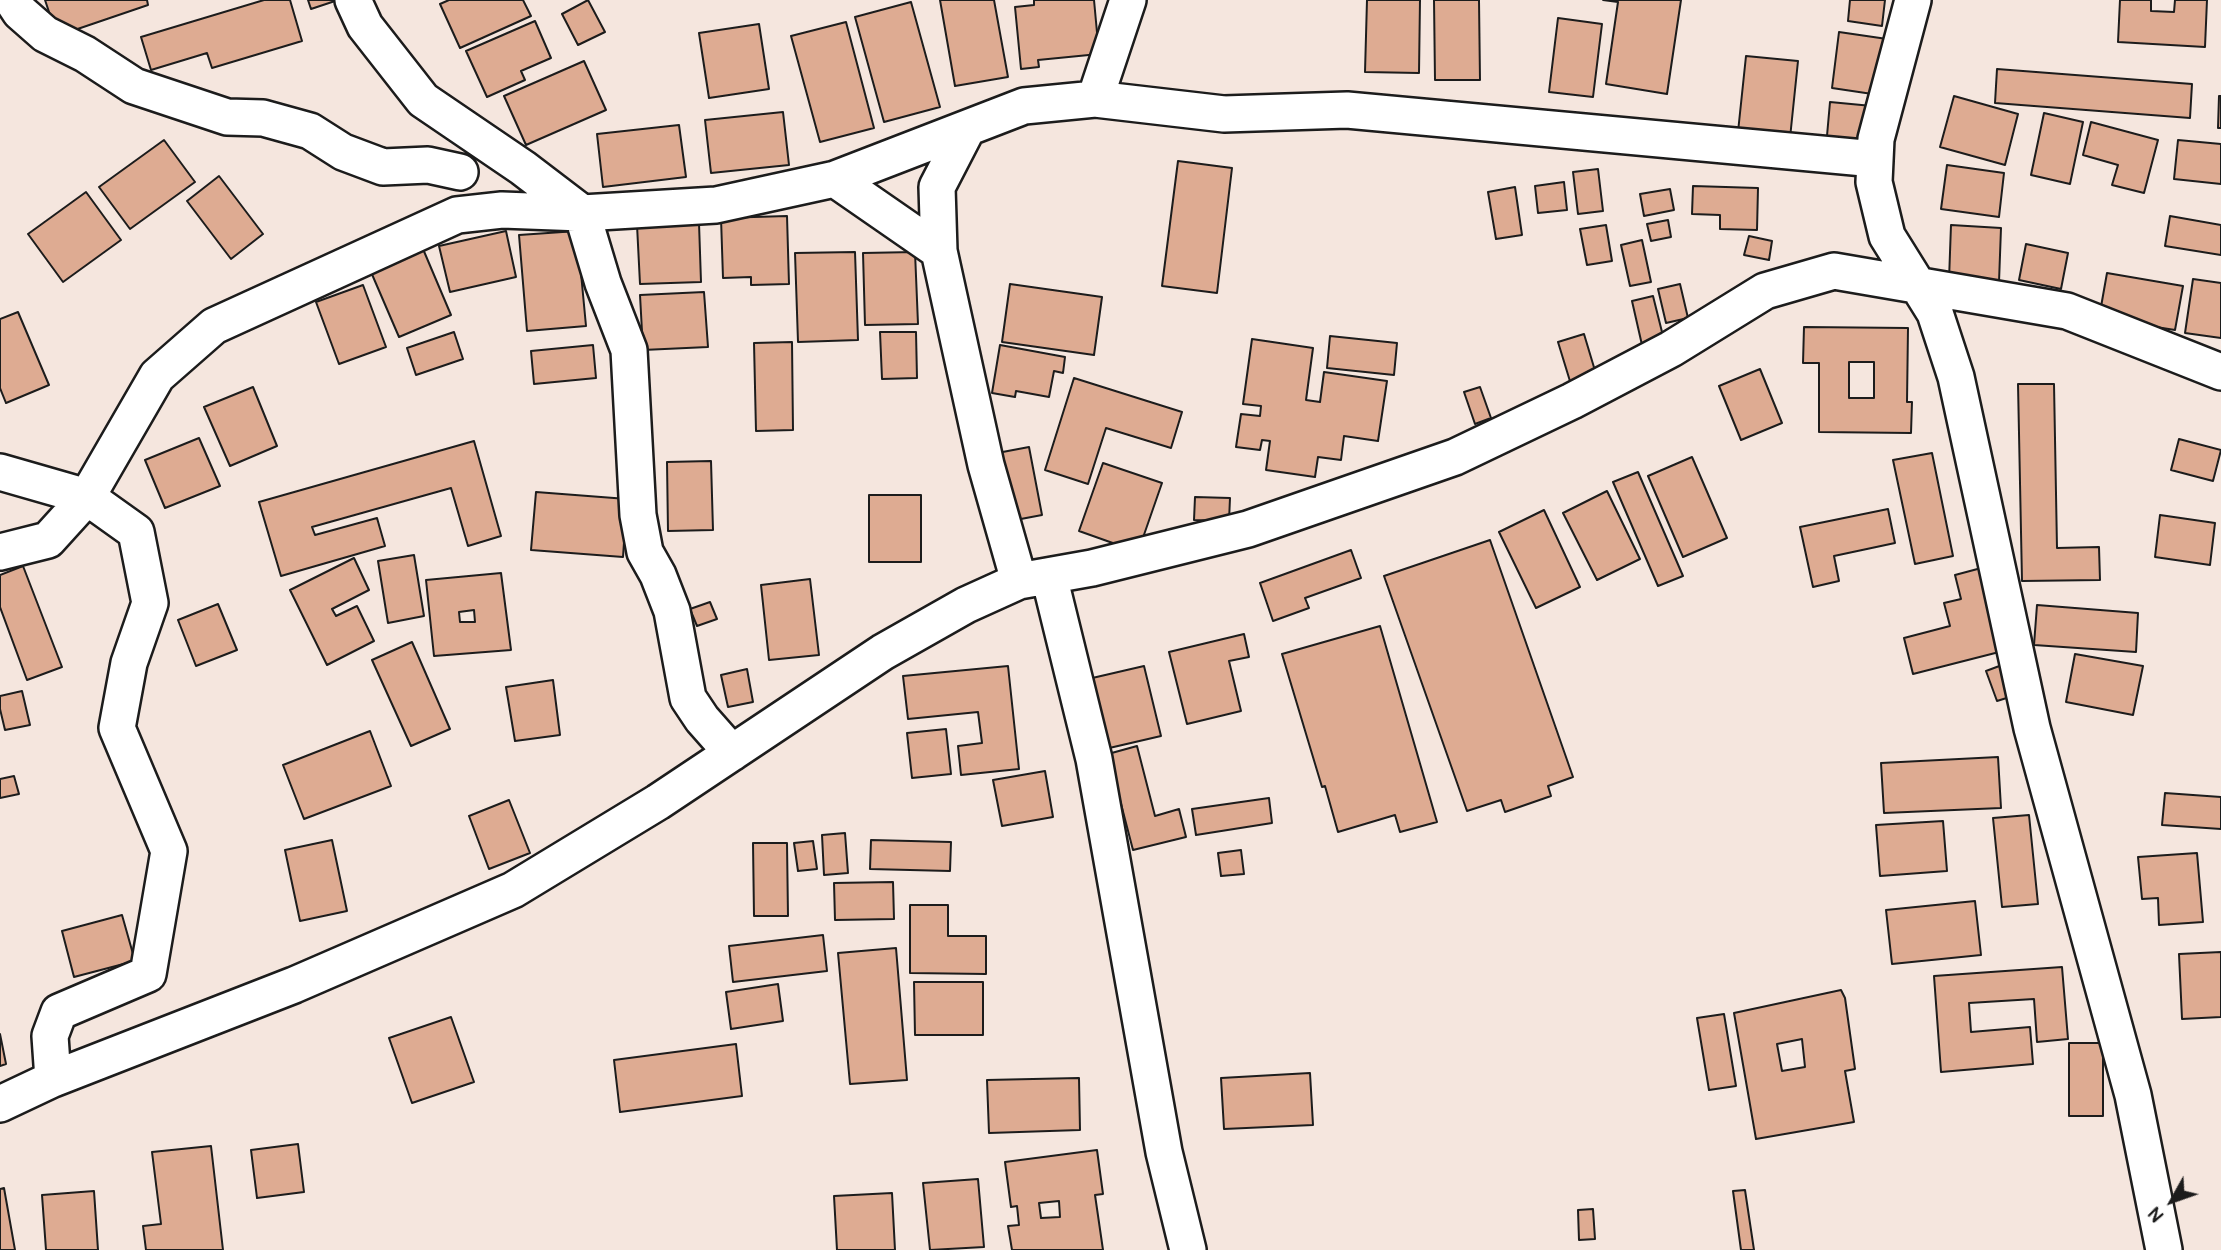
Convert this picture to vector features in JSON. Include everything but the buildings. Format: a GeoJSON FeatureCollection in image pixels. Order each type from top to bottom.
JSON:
{"type":"FeatureCollection","features":[{"type":"Feature","properties":{"kind":"street"},"geometry":{"type":"LineString","coordinates":[[12,0],[20,12],[45,34],[85,54],[135,86],[227,117],[263,118],[310,131],[343,152],[383,167],[428,166],[460,172]]}},
{"type":"Feature","properties":{"kind":"street"},"geometry":{"type":"LineString","coordinates":[[353,0],[365,26],[423,100],[523,167],[582,213],[603,283],[629,349],[638,515],[645,552],[658,575],[672,611],[688,698],[702,719],[732,753]]}},
{"type":"Feature","properties":{"kind":"street"},"geometry":{"type":"LineString","coordinates":[[1094,99],[1128,0]]}},
{"type":"Feature","properties":{"kind":"street"},"geometry":{"type":"LineString","coordinates":[[1913,0],[1876,139],[1874,181],[1887,236],[1935,313],[1955,377],[2032,728],[2133,1095],[2164,1250]]}},
{"type":"Feature","properties":{"kind":"street"},"geometry":{"type":"LineString","coordinates":[[0,552],[48,540],[87,497],[157,376],[214,326],[457,215],[502,210],[582,213],[716,205],[835,179],[1024,106],[1094,99],[1224,114],[1347,110],[1875,159]]}},
{"type":"Feature","properties":{"kind":"street"},"geometry":{"type":"LineString","coordinates":[[967,129],[937,187],[939,251],[986,465],[1034,579],[1094,758],[1164,1152],[1188,1250]]}},
{"type":"Feature","properties":{"kind":"street"},"geometry":{"type":"LineString","coordinates":[[457,215],[460,172],[472,133]]}},
{"type":"Feature","properties":{"kind":"street"},"geometry":{"type":"LineString","coordinates":[[835,179],[939,251]]}},
{"type":"Feature","properties":{"kind":"street"},"geometry":{"type":"LineString","coordinates":[[0,1104],[53,1079],[294,985],[513,890],[658,802],[883,652],[965,605],[1034,579],[1092,568],[1248,529],[1455,457],[1572,401],[1671,349],[1765,291],[1834,271],[1917,285],[2067,312],[2221,372]]}},
{"type":"Feature","properties":{"kind":"street"},"geometry":{"type":"LineString","coordinates":[[0,472],[87,497],[136,532],[150,604],[129,663],[117,728],[169,851],[148,974],[59,1012],[50,1036],[53,1079]]}}]}
